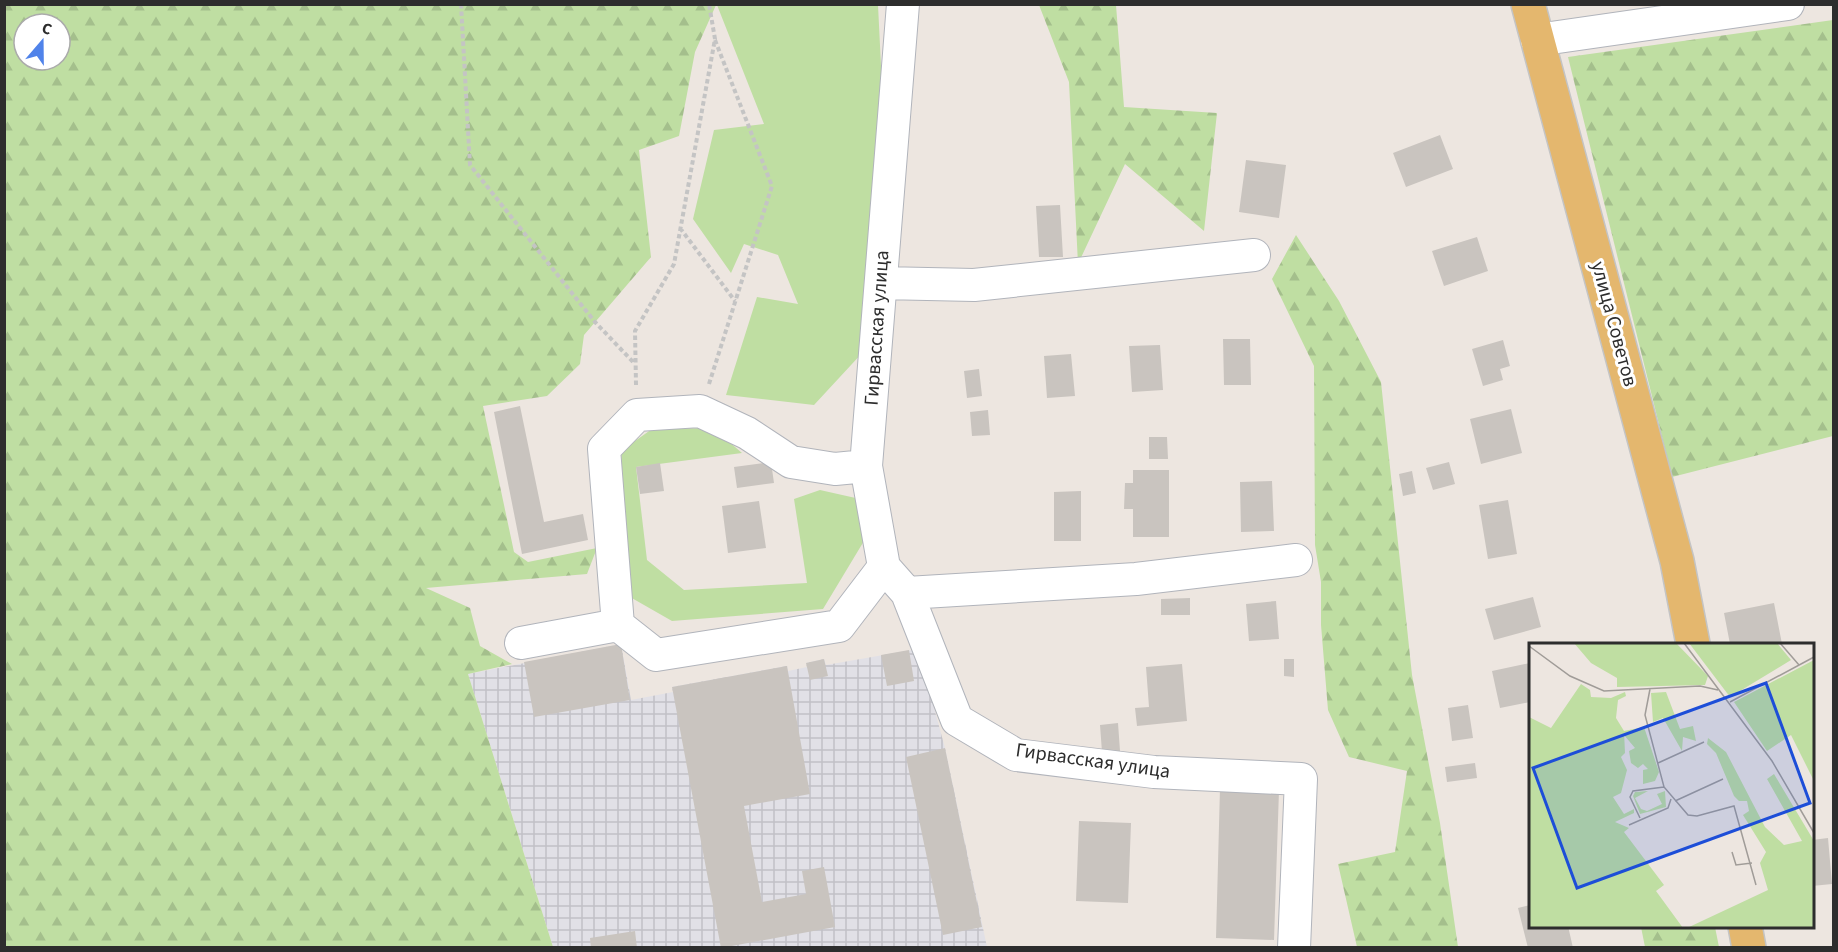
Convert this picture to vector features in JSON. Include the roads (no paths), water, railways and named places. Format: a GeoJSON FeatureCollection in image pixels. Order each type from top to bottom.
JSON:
{"type":"FeatureCollection","features":[{"type":"Feature","properties":{"kind":"main road","name":"улица Советов"},"geometry":{"type":"LineString","coordinates":[[1528,4],[1677,561],[1693,643]]}},
{"type":"Feature","properties":{"kind":"main road"},"geometry":{"type":"LineString","coordinates":[[1746,928],[1749,948]]}},
{"type":"Feature","properties":{"kind":"street","name":"Гирвасская улица"},"geometry":{"type":"LineString","coordinates":[[903,4],[866,466],[884,567],[907,593],[957,720],[1016,755],[1154,772],[1301,779],[1294,948]]}},
{"type":"Feature","properties":{"kind":"street"},"geometry":{"type":"LineString","coordinates":[[1537,40],[1788,4]]}},
{"type":"Feature","properties":{"kind":"street"},"geometry":{"type":"LineString","coordinates":[[880,283],[974,285],[1254,255]]}},
{"type":"Feature","properties":{"kind":"street"},"geometry":{"type":"LineString","coordinates":[[866,466],[835,469],[791,462],[747,433],[700,411],[637,415],[604,449],[618,625],[656,655],[839,626],[884,567]]}},
{"type":"Feature","properties":{"kind":"street"},"geometry":{"type":"LineString","coordinates":[[907,593],[1136,579],[1296,560]]}},
{"type":"Feature","properties":{"kind":"street"},"geometry":{"type":"LineString","coordinates":[[521,643],[618,625]]}}]}
